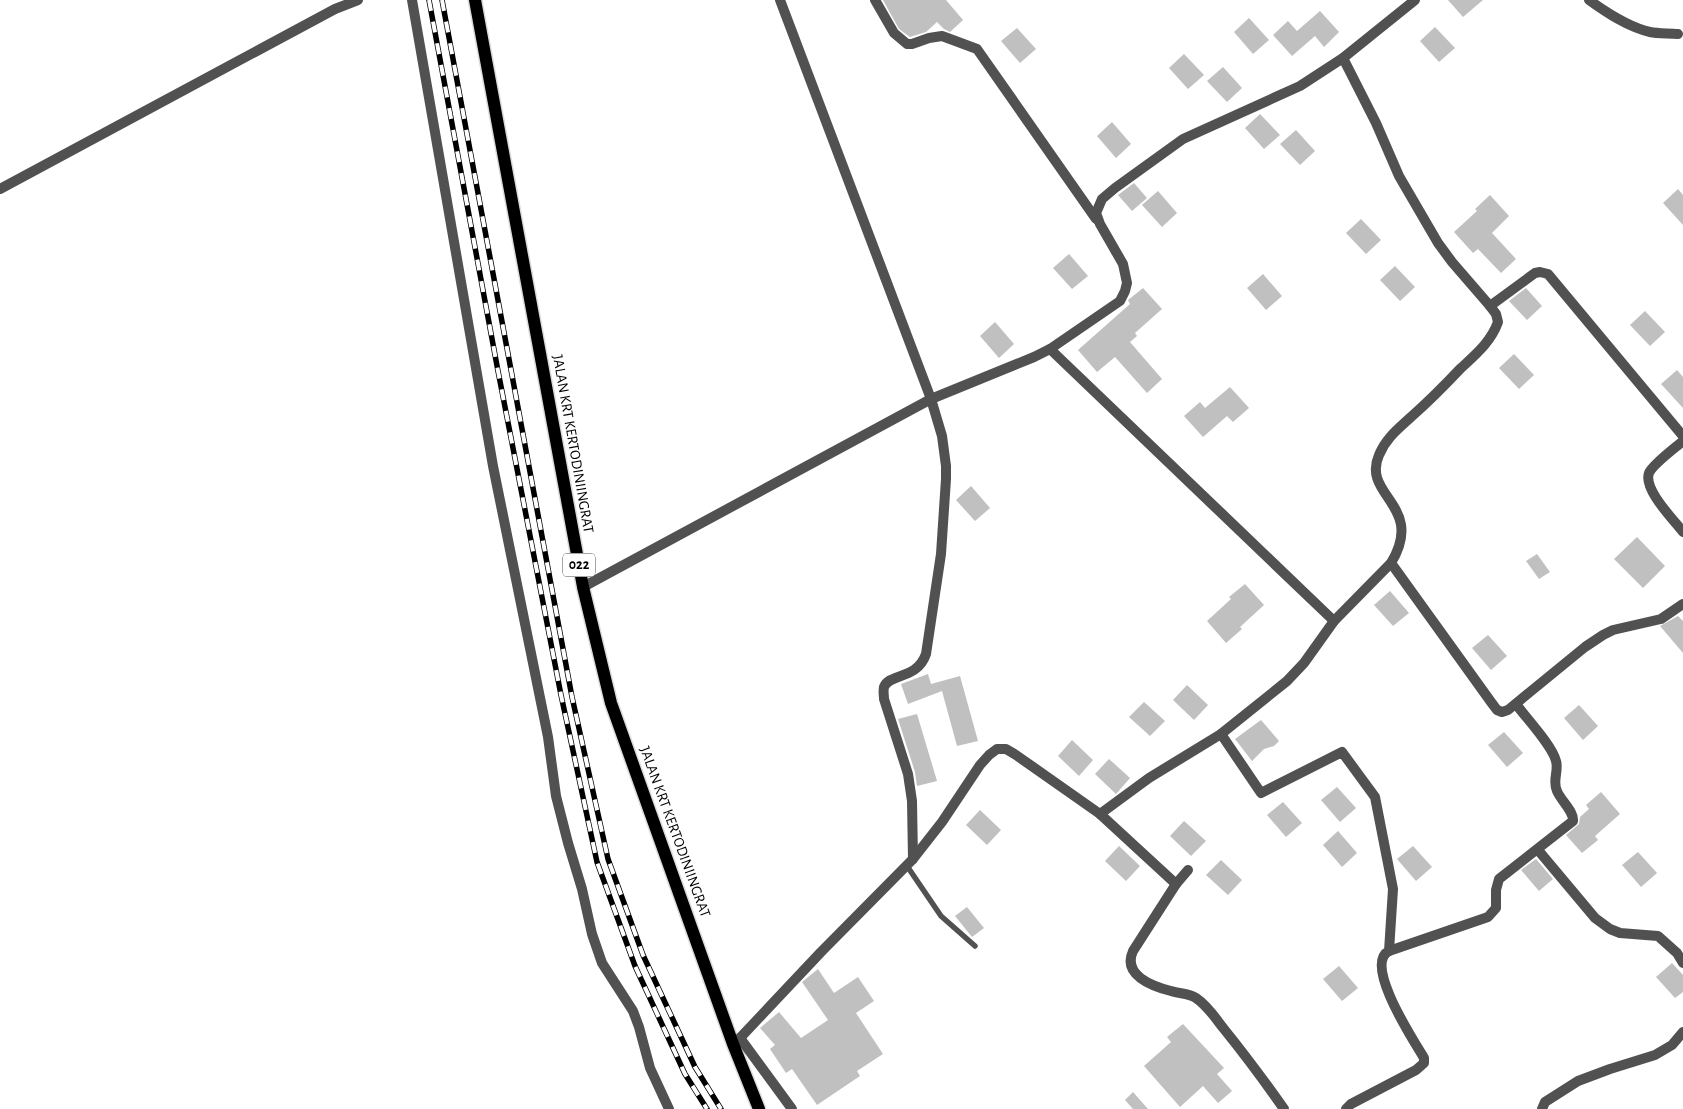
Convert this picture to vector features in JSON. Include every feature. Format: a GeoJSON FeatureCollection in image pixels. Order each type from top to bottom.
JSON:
{"type":"FeatureCollection","features":[{"type":"Feature","properties":{"kind":"main road","name":"JALAN KRT KERTODINIINGRAT"},"geometry":{"type":"LineString","coordinates":[[475,0],[583,587],[611,703],[736,1041],[759,1109]]}},
{"type":"Feature","properties":{"kind":"street"},"geometry":{"type":"LineString","coordinates":[[0,189],[335,9],[358,0]]}},
{"type":"Feature","properties":{"kind":"street"},"geometry":{"type":"LineString","coordinates":[[412,0],[493,466],[548,737],[556,796],[582,889],[592,934],[602,963],[633,1011],[650,1068],[670,1109]]}},
{"type":"Feature","properties":{"kind":"street"},"geometry":{"type":"LineString","coordinates":[[780,0],[931,399],[942,436],[946,466],[941,554],[932,625],[926,654],[921,665],[912,672],[887,682],[884,688],[884,699],[908,774],[912,801],[910,862]]}},
{"type":"Feature","properties":{"kind":"street"},"geometry":{"type":"LineString","coordinates":[[583,587],[931,399],[1050,349],[1120,301],[1125,291],[1127,283],[1123,264],[1100,224],[977,49],[942,36],[907,44],[894,33],[875,0]]}},
{"type":"Feature","properties":{"kind":"street"},"geometry":{"type":"LineString","coordinates":[[1100,224],[1096,213],[1102,199],[1114,188],[1183,139],[1300,86],[1343,58],[1415,0]]}},
{"type":"Feature","properties":{"kind":"street"},"geometry":{"type":"LineString","coordinates":[[1589,0],[1618,19],[1650,32],[1678,34]]}},
{"type":"Feature","properties":{"kind":"street"},"geometry":{"type":"LineString","coordinates":[[1100,814],[1149,778],[1221,734],[1287,681],[1304,663],[1334,621],[1391,563],[1398,552],[1402,525],[1399,514],[1376,476],[1378,456],[1392,434],[1435,395],[1489,341],[1498,322],[1496,314],[1490,306],[1438,243],[1399,176],[1376,123],[1343,58]]}},
{"type":"Feature","properties":{"kind":"street"},"geometry":{"type":"LineString","coordinates":[[1490,306],[1535,273],[1548,274],[1683,436]]}},
{"type":"Feature","properties":{"kind":"street"},"geometry":{"type":"LineString","coordinates":[[1050,349],[1334,621]]}},
{"type":"Feature","properties":{"kind":"street"},"geometry":{"type":"LineString","coordinates":[[1683,441],[1650,472],[1648,482],[1651,491],[1683,532]]}},
{"type":"Feature","properties":{"kind":"street"},"geometry":{"type":"LineString","coordinates":[[1391,563],[1497,710],[1502,712],[1516,704],[1603,635],[1613,630],[1661,619],[1683,604]]}},
{"type":"Feature","properties":{"kind":"street"},"geometry":{"type":"LineString","coordinates":[[1346,1109],[1351,1104],[1420,1068],[1424,1063],[1424,1058],[1385,985],[1381,960],[1384,953],[1488,917],[1496,908],[1496,890],[1499,880],[1570,824],[1574,818],[1556,790],[1556,761],[1552,751],[1516,704]]}},
{"type":"Feature","properties":{"kind":"street"},"geometry":{"type":"LineString","coordinates":[[1221,734],[1261,793],[1342,752],[1375,797],[1393,889],[1389,951]]}},
{"type":"Feature","properties":{"kind":"street"},"geometry":{"type":"LineString","coordinates":[[792,1109],[736,1041],[820,952],[910,862],[942,822],[980,765],[998,749],[1006,750],[1016,755],[1100,814],[1176,884]]}},
{"type":"Feature","properties":{"kind":"street"},"geometry":{"type":"LineString","coordinates":[[1538,850],[1602,924],[1620,933],[1658,936],[1672,948],[1683,964]]}},
{"type":"Feature","properties":{"kind":"street"},"geometry":{"type":"LineString","coordinates":[[1188,870],[1176,884],[1133,951],[1130,959],[1131,968],[1138,976],[1155,985],[1172,992],[1189,994],[1208,1008],[1284,1109]]}},
{"type":"Feature","properties":{"kind":"street"},"geometry":{"type":"LineString","coordinates":[[1542,1109],[1545,1102],[1578,1081],[1655,1055],[1672,1045],[1683,1032]]}},
{"type":"Feature","properties":{"kind":"lane"},"geometry":{"type":"LineString","coordinates":[[910,862],[941,916],[974,946]]}},
{"type":"Feature","properties":{"kind":"building"},"geometry":{"type":"Polygon","coordinates":[[[883,0],[946,0],[963,20],[950,32],[937,22],[926,32],[910,37],[899,29],[883,0]]]}},
{"type":"Feature","properties":{"kind":"building"},"geometry":{"type":"Polygon","coordinates":[[[1448,0],[1483,0],[1463,17],[1448,0]]]}},
{"type":"Feature","properties":{"kind":"building"},"geometry":{"type":"Polygon","coordinates":[[[1320,11],[1339,32],[1324,47],[1315,36],[1292,56],[1273,35],[1288,21],[1297,31],[1320,11]]]}},
{"type":"Feature","properties":{"kind":"building"},"geometry":{"type":"Polygon","coordinates":[[[1249,18],[1269,40],[1253,54],[1234,32],[1249,18]]]}},
{"type":"Feature","properties":{"kind":"building"},"geometry":{"type":"Polygon","coordinates":[[[1435,27],[1455,48],[1439,62],[1420,41],[1435,27]]]}},
{"type":"Feature","properties":{"kind":"building"},"geometry":{"type":"Polygon","coordinates":[[[1017,28],[1036,49],[1020,63],[1001,41],[1017,28]]]}},
{"type":"Feature","properties":{"kind":"building"},"geometry":{"type":"Polygon","coordinates":[[[1184,54],[1204,75],[1188,89],[1169,68],[1184,54]]]}},
{"type":"Feature","properties":{"kind":"building"},"geometry":{"type":"Polygon","coordinates":[[[1223,67],[1242,88],[1227,102],[1207,81],[1223,67]]]}},
{"type":"Feature","properties":{"kind":"building"},"geometry":{"type":"Polygon","coordinates":[[[1260,114],[1280,135],[1264,149],[1245,128],[1260,114]]]}},
{"type":"Feature","properties":{"kind":"building"},"geometry":{"type":"Polygon","coordinates":[[[1112,122],[1131,144],[1116,158],[1097,136],[1112,122]]]}},
{"type":"Feature","properties":{"kind":"building"},"geometry":{"type":"Polygon","coordinates":[[[1296,130],[1315,151],[1300,165],[1280,144],[1296,130]]]}},
{"type":"Feature","properties":{"kind":"building"},"geometry":{"type":"Polygon","coordinates":[[[1134,183],[1147,198],[1132,211],[1118,195],[1134,183]]]}},
{"type":"Feature","properties":{"kind":"building"},"geometry":{"type":"Polygon","coordinates":[[[1678,189],[1683,195],[1683,225],[1663,203],[1678,189]]]}},
{"type":"Feature","properties":{"kind":"building"},"geometry":{"type":"Polygon","coordinates":[[[1158,191],[1177,213],[1162,227],[1142,205],[1158,191]]]}},
{"type":"Feature","properties":{"kind":"building"},"geometry":{"type":"Polygon","coordinates":[[[1490,195],[1509,216],[1492,233],[1516,259],[1501,273],[1478,249],[1473,253],[1454,232],[1477,211],[1475,209],[1490,195]]]}},
{"type":"Feature","properties":{"kind":"building"},"geometry":{"type":"Polygon","coordinates":[[[1361,219],[1381,240],[1366,254],[1346,233],[1361,219]]]}},
{"type":"Feature","properties":{"kind":"building"},"geometry":{"type":"Polygon","coordinates":[[[1069,254],[1088,276],[1072,289],[1053,268],[1069,254]]]}},
{"type":"Feature","properties":{"kind":"building"},"geometry":{"type":"Polygon","coordinates":[[[1395,266],[1415,287],[1400,301],[1380,280],[1395,266]]]}},
{"type":"Feature","properties":{"kind":"building"},"geometry":{"type":"Polygon","coordinates":[[[1263,274],[1282,296],[1266,310],[1247,288],[1263,274]]]}},
{"type":"Feature","properties":{"kind":"building"},"geometry":{"type":"Polygon","coordinates":[[[1143,288],[1162,309],[1135,333],[1137,336],[1130,342],[1162,379],[1147,393],[1115,357],[1097,372],[1078,350],[1130,304],[1128,300],[1143,288]]]}},
{"type":"Feature","properties":{"kind":"building"},"geometry":{"type":"Polygon","coordinates":[[[1526,288],[1542,306],[1527,320],[1509,301],[1526,288]]]}},
{"type":"Feature","properties":{"kind":"building"},"geometry":{"type":"Polygon","coordinates":[[[1645,311],[1665,332],[1650,346],[1630,325],[1645,311]]]}},
{"type":"Feature","properties":{"kind":"building"},"geometry":{"type":"Polygon","coordinates":[[[995,322],[1014,344],[999,358],[980,336],[995,322]]]}},
{"type":"Feature","properties":{"kind":"building"},"geometry":{"type":"Polygon","coordinates":[[[1514,354],[1534,375],[1519,389],[1499,368],[1514,354]]]}},
{"type":"Feature","properties":{"kind":"building"},"geometry":{"type":"Polygon","coordinates":[[[1677,370],[1683,377],[1683,408],[1661,384],[1677,370]]]}},
{"type":"Feature","properties":{"kind":"building"},"geometry":{"type":"Polygon","coordinates":[[[1230,387],[1249,408],[1233,422],[1227,416],[1203,437],[1184,416],[1200,402],[1205,408],[1230,387]]]}},
{"type":"Feature","properties":{"kind":"building"},"geometry":{"type":"Polygon","coordinates":[[[971,486],[990,508],[975,521],[956,500],[971,486]]]}},
{"type":"Feature","properties":{"kind":"building"},"geometry":{"type":"Polygon","coordinates":[[[1637,537],[1665,566],[1643,588],[1614,559],[1637,537]]]}},
{"type":"Feature","properties":{"kind":"building"},"geometry":{"type":"Polygon","coordinates":[[[1537,554],[1550,572],[1539,579],[1526,561],[1537,554]]]}},
{"type":"Feature","properties":{"kind":"building"},"geometry":{"type":"Polygon","coordinates":[[[1245,584],[1264,605],[1226,643],[1207,621],[1231,599],[1229,597],[1245,584]]]}},
{"type":"Feature","properties":{"kind":"building"},"geometry":{"type":"Polygon","coordinates":[[[1390,591],[1409,613],[1393,626],[1374,605],[1390,591]]]}},
{"type":"Feature","properties":{"kind":"building"},"geometry":{"type":"Polygon","coordinates":[[[1678,616],[1683,621],[1683,653],[1660,626],[1678,616]]]}},
{"type":"Feature","properties":{"kind":"building"},"geometry":{"type":"Polygon","coordinates":[[[1488,635],[1507,656],[1491,670],[1472,648],[1488,635]]]}},
{"type":"Feature","properties":{"kind":"building"},"geometry":{"type":"Polygon","coordinates":[[[928,674],[931,684],[960,676],[978,741],[957,746],[942,691],[908,704],[901,684],[928,674]]]}},
{"type":"Feature","properties":{"kind":"building"},"geometry":{"type":"Polygon","coordinates":[[[1187,685],[1208,705],[1194,720],[1173,700],[1187,685]]]}},
{"type":"Feature","properties":{"kind":"building"},"geometry":{"type":"Polygon","coordinates":[[[1144,702],[1165,721],[1150,736],[1129,717],[1144,702]]]}},
{"type":"Feature","properties":{"kind":"building"},"geometry":{"type":"Polygon","coordinates":[[[1579,705],[1598,726],[1583,740],[1564,718],[1579,705]]]}},
{"type":"Feature","properties":{"kind":"building"},"geometry":{"type":"Polygon","coordinates":[[[917,714],[937,781],[917,786],[915,772],[898,719],[917,714]]]}},
{"type":"Feature","properties":{"kind":"building"},"geometry":{"type":"Polygon","coordinates":[[[1261,720],[1279,741],[1274,746],[1264,749],[1252,761],[1235,739],[1261,720]]]}},
{"type":"Feature","properties":{"kind":"building"},"geometry":{"type":"Polygon","coordinates":[[[1504,732],[1523,753],[1507,767],[1488,745],[1504,732]]]}},
{"type":"Feature","properties":{"kind":"building"},"geometry":{"type":"Polygon","coordinates":[[[1072,740],[1093,760],[1079,776],[1058,756],[1072,740]]]}},
{"type":"Feature","properties":{"kind":"building"},"geometry":{"type":"Polygon","coordinates":[[[1109,759],[1130,778],[1116,794],[1095,774],[1109,759]]]}},
{"type":"Feature","properties":{"kind":"building"},"geometry":{"type":"Polygon","coordinates":[[[1337,787],[1356,808],[1340,822],[1321,800],[1337,787]]]}},
{"type":"Feature","properties":{"kind":"building"},"geometry":{"type":"Polygon","coordinates":[[[1601,792],[1620,814],[1595,836],[1598,840],[1582,853],[1566,835],[1579,824],[1580,817],[1589,809],[1586,805],[1601,792]]]}},
{"type":"Feature","properties":{"kind":"building"},"geometry":{"type":"Polygon","coordinates":[[[1283,802],[1302,823],[1286,837],[1267,815],[1283,802]]]}},
{"type":"Feature","properties":{"kind":"building"},"geometry":{"type":"Polygon","coordinates":[[[980,810],[1001,830],[987,845],[966,825],[980,810]]]}},
{"type":"Feature","properties":{"kind":"building"},"geometry":{"type":"Polygon","coordinates":[[[1184,821],[1206,841],[1191,856],[1170,836],[1184,821]]]}},
{"type":"Feature","properties":{"kind":"building"},"geometry":{"type":"Polygon","coordinates":[[[1338,831],[1357,853],[1342,867],[1323,845],[1338,831]]]}},
{"type":"Feature","properties":{"kind":"building"},"geometry":{"type":"Polygon","coordinates":[[[1119,846],[1140,866],[1126,881],[1105,861],[1119,846]]]}},
{"type":"Feature","properties":{"kind":"building"},"geometry":{"type":"Polygon","coordinates":[[[1413,846],[1432,867],[1416,881],[1397,859],[1413,846]]]}},
{"type":"Feature","properties":{"kind":"building"},"geometry":{"type":"Polygon","coordinates":[[[1638,852],[1657,873],[1641,887],[1622,865],[1638,852]]]}},
{"type":"Feature","properties":{"kind":"building"},"geometry":{"type":"Polygon","coordinates":[[[1536,859],[1553,879],[1539,891],[1521,870],[1536,859]]]}},
{"type":"Feature","properties":{"kind":"building"},"geometry":{"type":"Polygon","coordinates":[[[1221,860],[1242,880],[1228,895],[1206,875],[1221,860]]]}},
{"type":"Feature","properties":{"kind":"building"},"geometry":{"type":"Polygon","coordinates":[[[967,907],[984,928],[972,937],[955,916],[967,907]]]}},
{"type":"Feature","properties":{"kind":"building"},"geometry":{"type":"Polygon","coordinates":[[[1672,963],[1683,975],[1683,992],[1675,998],[1656,977],[1672,963]]]}},
{"type":"Feature","properties":{"kind":"building"},"geometry":{"type":"Polygon","coordinates":[[[1339,966],[1358,988],[1342,1001],[1323,979],[1339,966]]]}},
{"type":"Feature","properties":{"kind":"building"},"geometry":{"type":"Polygon","coordinates":[[[818,969],[834,993],[858,977],[874,1001],[856,1013],[883,1054],[857,1071],[860,1076],[817,1105],[792,1069],[786,1073],[770,1049],[775,1045],[760,1028],[779,1012],[801,1038],[828,1020],[802,982],[818,969]]]}},
{"type":"Feature","properties":{"kind":"building"},"geometry":{"type":"Polygon","coordinates":[[[1183,1024],[1224,1068],[1217,1074],[1232,1091],[1218,1103],[1203,1086],[1180,1107],[1144,1066],[1171,1042],[1167,1037],[1183,1024]]]}},
{"type":"Feature","properties":{"kind":"building"},"geometry":{"type":"Polygon","coordinates":[[[1133,1092],[1148,1109],[1133,1109],[1125,1100],[1133,1092]]]}},
{"type":"Feature","properties":{"kind":"railway"},"geometry":{"type":"LineString","coordinates":[[429,0],[561,695],[597,862],[635,966],[685,1074],[707,1109]]}},
{"type":"Feature","properties":{"kind":"railway"},"geometry":{"type":"LineString","coordinates":[[442,0],[572,697],[608,859],[643,955],[695,1067],[721,1109]]}}]}
